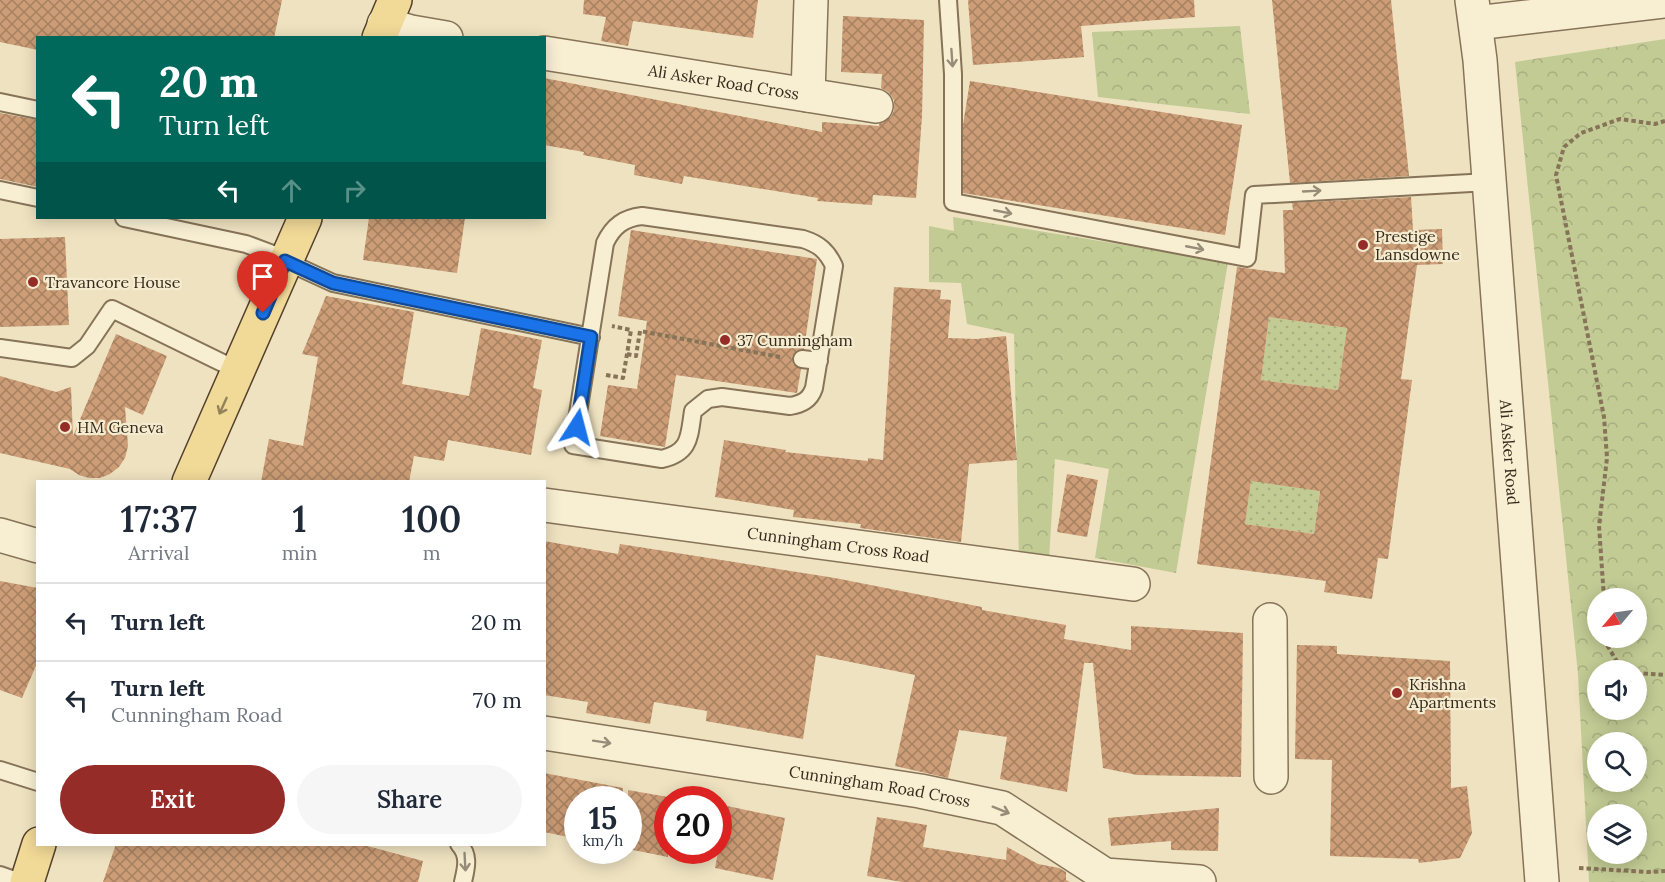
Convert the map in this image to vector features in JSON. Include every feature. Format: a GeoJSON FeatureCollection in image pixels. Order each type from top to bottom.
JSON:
{"type":"FeatureCollection","features":[{"type":"Feature","properties":{"kind":"main road"},"geometry":{"type":"LineString","coordinates":[[190,480],[305,219]]}},
{"type":"Feature","properties":{"kind":"main road"},"geometry":{"type":"LineString","coordinates":[[27,882],[38,846]]}},
{"type":"Feature","properties":{"kind":"street","name":"Ali Asker Road Cross"},"geometry":{"type":"LineString","coordinates":[[546,53],[808,95],[812,0]]}},
{"type":"Feature","properties":{"kind":"street","name":"Ali Asker Road"},"geometry":{"type":"LineString","coordinates":[[1542,882],[1474,12],[1665,1]]}},
{"type":"Feature","properties":{"kind":"street"},"geometry":{"type":"LineString","coordinates":[[386,21],[411,32],[434,36]]}},
{"type":"Feature","properties":{"kind":"street"},"geometry":{"type":"LineString","coordinates":[[808,95],[876,106]]}},
{"type":"Feature","properties":{"kind":"street","name":"Cunningham Cross Road"},"geometry":{"type":"LineString","coordinates":[[546,505],[1133,584]]}},
{"type":"Feature","properties":{"kind":"street"},"geometry":{"type":"LineString","coordinates":[[0,535],[36,545]]}},
{"type":"Feature","properties":{"kind":"street"},"geometry":{"type":"LineString","coordinates":[[1270,620],[1271,777]]}},
{"type":"Feature","properties":{"kind":"street","name":"Cunningham Road Cross"},"geometry":{"type":"LineString","coordinates":[[546,733],[920,791],[1002,808],[1105,875],[1199,882]]}},
{"type":"Feature","properties":{"kind":"lane"},"geometry":{"type":"LineString","coordinates":[[948,0],[953,74],[953,202],[1247,258],[1254,195],[1489,182]]}},
{"type":"Feature","properties":{"kind":"lane"},"geometry":{"type":"LineString","coordinates":[[0,102],[36,110]]}},
{"type":"Feature","properties":{"kind":"lane"},"geometry":{"type":"LineString","coordinates":[[0,190],[36,198]]}},
{"type":"Feature","properties":{"kind":"lane"},"geometry":{"type":"LineString","coordinates":[[642,216],[803,238],[815,242],[824,249],[834,266],[804,360],[812,394],[807,400],[799,405],[790,406],[722,397],[708,399],[693,411],[689,439],[685,446],[671,456],[662,459],[573,445],[592,330],[605,243],[610,232],[626,219],[642,216]]}},
{"type":"Feature","properties":{"kind":"lane"},"geometry":{"type":"LineString","coordinates":[[129,219],[246,244],[333,283],[592,330]]}},
{"type":"Feature","properties":{"kind":"lane"},"geometry":{"type":"LineString","coordinates":[[0,348],[72,358],[87,346],[112,309],[239,370]]}},
{"type":"Feature","properties":{"kind":"lane"},"geometry":{"type":"LineString","coordinates":[[0,770],[36,781]]}},
{"type":"Feature","properties":{"kind":"lane"},"geometry":{"type":"LineString","coordinates":[[460,846],[467,864],[464,882]]}},
{"type":"Feature","properties":{"kind":"lane"},"geometry":{"type":"LineString","coordinates":[[0,875],[20,882]]}},
{"type":"Feature","properties":{"kind":"path"},"geometry":{"type":"LineString","coordinates":[[1603,588],[1599,526],[1607,458],[1604,417],[1556,175],[1564,147],[1581,134],[1620,119],[1655,124],[1665,122]]}},
{"type":"Feature","properties":{"kind":"path"},"geometry":{"type":"LineString","coordinates":[[592,330],[631,330],[623,378],[609,375]]}},
{"type":"Feature","properties":{"kind":"path"},"geometry":{"type":"LineString","coordinates":[[627,354],[636,356],[640,332],[804,360]]}},
{"type":"Feature","properties":{"kind":"path"},"geometry":{"type":"LineString","coordinates":[[1647,674],[1665,675]]}},
{"type":"Feature","properties":{"kind":"path"},"geometry":{"type":"LineString","coordinates":[[1579,868],[1665,871]]}},
{"type":"Feature","properties":{"kind":"green space"},"geometry":{"type":"Polygon","coordinates":[[[1240,26],[1250,114],[1098,97],[1092,32],[1240,26]]]}},
{"type":"Feature","properties":{"kind":"green space"},"geometry":{"type":"Polygon","coordinates":[[[1665,39],[1665,882],[1589,882],[1588,864],[1647,864],[1647,804],[1587,804],[1587,844],[1578,674],[1515,62],[1665,39]]]}},
{"type":"Feature","properties":{"kind":"green space"},"geometry":{"type":"Polygon","coordinates":[[[953,217],[1228,262],[1176,573],[1095,558],[1109,469],[1055,459],[1049,560],[1019,559],[1014,334],[967,324],[961,283],[929,282],[929,226],[954,231],[953,217]]]}},
{"type":"Feature","properties":{"kind":"green space"},"geometry":{"type":"Polygon","coordinates":[[[1269,317],[1347,328],[1338,390],[1261,380],[1269,317]]]}},
{"type":"Feature","properties":{"kind":"green space"},"geometry":{"type":"Polygon","coordinates":[[[1325,453],[1314,534],[1245,524],[1251,481],[1325,453]]]}},
{"type":"Feature","properties":{"kind":"building"},"geometry":{"type":"Polygon","coordinates":[[[0,0],[282,0],[274,36],[36,36],[36,50],[0,42],[0,0]]]}},
{"type":"Feature","properties":{"kind":"building"},"geometry":{"type":"Polygon","coordinates":[[[584,0],[758,0],[753,38],[633,21],[628,46],[601,41],[606,17],[583,14],[584,0]]]}},
{"type":"Feature","properties":{"kind":"building"},"geometry":{"type":"Polygon","coordinates":[[[968,0],[1194,0],[1195,17],[1081,26],[1084,57],[973,65],[968,0]]]}},
{"type":"Feature","properties":{"kind":"building"},"geometry":{"type":"Polygon","coordinates":[[[1272,0],[1391,0],[1409,176],[1290,183],[1272,0]]]}},
{"type":"Feature","properties":{"kind":"building"},"geometry":{"type":"Polygon","coordinates":[[[843,16],[924,20],[922,116],[916,198],[873,195],[872,205],[817,201],[818,198],[684,176],[682,184],[634,175],[635,165],[546,145],[546,78],[822,132],[822,122],[879,126],[891,117],[894,100],[888,92],[881,88],[882,74],[841,72],[843,16]]]}},
{"type":"Feature","properties":{"kind":"building"},"geometry":{"type":"Polygon","coordinates":[[[970,81],[1242,125],[1225,235],[963,193],[963,125],[970,81]]]}},
{"type":"Feature","properties":{"kind":"building"},"geometry":{"type":"Polygon","coordinates":[[[0,113],[36,120],[36,187],[0,179],[0,113]]]}},
{"type":"Feature","properties":{"kind":"building"},"geometry":{"type":"Polygon","coordinates":[[[1411,197],[1413,230],[1442,229],[1443,264],[1417,265],[1401,379],[1412,380],[1388,559],[1378,558],[1372,599],[1324,592],[1326,581],[1197,564],[1237,267],[1285,273],[1283,210],[1293,210],[1292,203],[1411,197]],[[1269,317],[1261,380],[1338,390],[1347,328],[1269,317]],[[1251,481],[1245,524],[1314,534],[1320,491],[1251,481]]]}},
{"type":"Feature","properties":{"kind":"building"},"geometry":{"type":"Polygon","coordinates":[[[369,219],[465,219],[457,273],[363,260],[369,219]]]}},
{"type":"Feature","properties":{"kind":"building","name":"37 Cunningham"},"geometry":{"type":"Polygon","coordinates":[[[631,230],[817,259],[804,349],[797,350],[792,357],[793,364],[801,369],[797,393],[676,375],[665,447],[600,436],[608,385],[637,389],[647,321],[618,316],[631,230]]]}},
{"type":"Feature","properties":{"kind":"building","name":"Travancore House"},"geometry":{"type":"Polygon","coordinates":[[[65,237],[69,325],[0,327],[0,239],[65,237]]]}},
{"type":"Feature","properties":{"kind":"building"},"geometry":{"type":"Polygon","coordinates":[[[894,287],[941,290],[940,299],[951,300],[948,338],[976,339],[1006,336],[1017,460],[969,464],[961,542],[860,528],[861,524],[793,517],[794,510],[715,497],[724,440],[786,450],[785,452],[868,461],[868,458],[883,460],[894,287]]]}},
{"type":"Feature","properties":{"kind":"building"},"geometry":{"type":"Polygon","coordinates":[[[326,296],[414,312],[402,384],[469,396],[481,328],[542,340],[533,388],[542,390],[531,455],[448,440],[444,461],[414,456],[409,480],[261,480],[269,439],[303,446],[318,357],[302,354],[326,296]]]}},
{"type":"Feature","properties":{"kind":"building","name":"HM Geneva"},"geometry":{"type":"Polygon","coordinates":[[[116,334],[167,356],[143,415],[125,407],[128,446],[125,458],[119,467],[100,478],[89,478],[70,469],[0,453],[0,376],[56,392],[71,387],[73,436],[116,334]]]}},
{"type":"Feature","properties":{"kind":"building"},"geometry":{"type":"Polygon","coordinates":[[[1067,474],[1098,480],[1087,537],[1057,532],[1067,474]]]}},
{"type":"Feature","properties":{"kind":"building"},"geometry":{"type":"Polygon","coordinates":[[[546,541],[618,554],[620,544],[835,578],[982,607],[982,610],[1066,625],[1064,639],[1131,650],[1131,626],[1243,633],[1241,777],[1137,775],[1103,768],[1093,663],[1084,663],[1067,792],[1000,779],[1007,737],[959,730],[948,778],[895,766],[915,675],[816,655],[803,739],[706,721],[707,711],[654,702],[650,724],[586,713],[588,702],[546,695],[546,541]]]}},
{"type":"Feature","properties":{"kind":"building"},"geometry":{"type":"Polygon","coordinates":[[[0,581],[36,588],[36,666],[22,698],[0,690],[0,581]]]}},
{"type":"Feature","properties":{"kind":"building"},"geometry":{"type":"Polygon","coordinates":[[[1297,645],[1337,646],[1337,654],[1450,661],[1451,788],[1467,786],[1472,833],[1460,858],[1419,863],[1418,859],[1330,856],[1332,760],[1295,759],[1297,645]]]}},
{"type":"Feature","properties":{"kind":"building"},"geometry":{"type":"Polygon","coordinates":[[[546,773],[612,786],[564,786],[564,836],[546,832],[546,773]]]}},
{"type":"Feature","properties":{"kind":"building"},"geometry":{"type":"Polygon","coordinates":[[[642,792],[654,795],[654,854],[642,852],[642,792]]]}},
{"type":"Feature","properties":{"kind":"building"},"geometry":{"type":"Polygon","coordinates":[[[732,807],[785,818],[773,880],[715,868],[716,864],[732,864],[732,807]]]}},
{"type":"Feature","properties":{"kind":"building"},"geometry":{"type":"Polygon","coordinates":[[[1219,808],[1218,851],[1171,850],[1171,841],[1111,846],[1108,818],[1219,808]]]}},
{"type":"Feature","properties":{"kind":"building"},"geometry":{"type":"Polygon","coordinates":[[[877,817],[927,825],[923,847],[1006,860],[1007,847],[1038,864],[1059,868],[1066,872],[1066,880],[1070,882],[902,882],[867,876],[877,817]]]}},
{"type":"Feature","properties":{"kind":"building"},"geometry":{"type":"Polygon","coordinates":[[[115,846],[367,846],[423,861],[418,882],[103,882],[115,846]]]}},
{"type":"Feature","properties":{"kind":"place","name":"Prestige Lansdowne"},"geometry":{"type":"Point","coordinates":[1363,245]}},
{"type":"Feature","properties":{"kind":"place","name":"Travancore House"},"geometry":{"type":"Point","coordinates":[33,282]}},
{"type":"Feature","properties":{"kind":"place","name":"37 Cunningham"},"geometry":{"type":"Point","coordinates":[725,340]}},
{"type":"Feature","properties":{"kind":"place","name":"HM Geneva"},"geometry":{"type":"Point","coordinates":[65,427]}},
{"type":"Feature","properties":{"kind":"place","name":"Krishna Apartments"},"geometry":{"type":"Point","coordinates":[1397,693]}},
{"type":"Feature","properties":{"kind":"route"},"geometry":{"type":"LineString","coordinates":[[263,313],[285,261],[333,283],[591,337],[577,427]]}}]}
